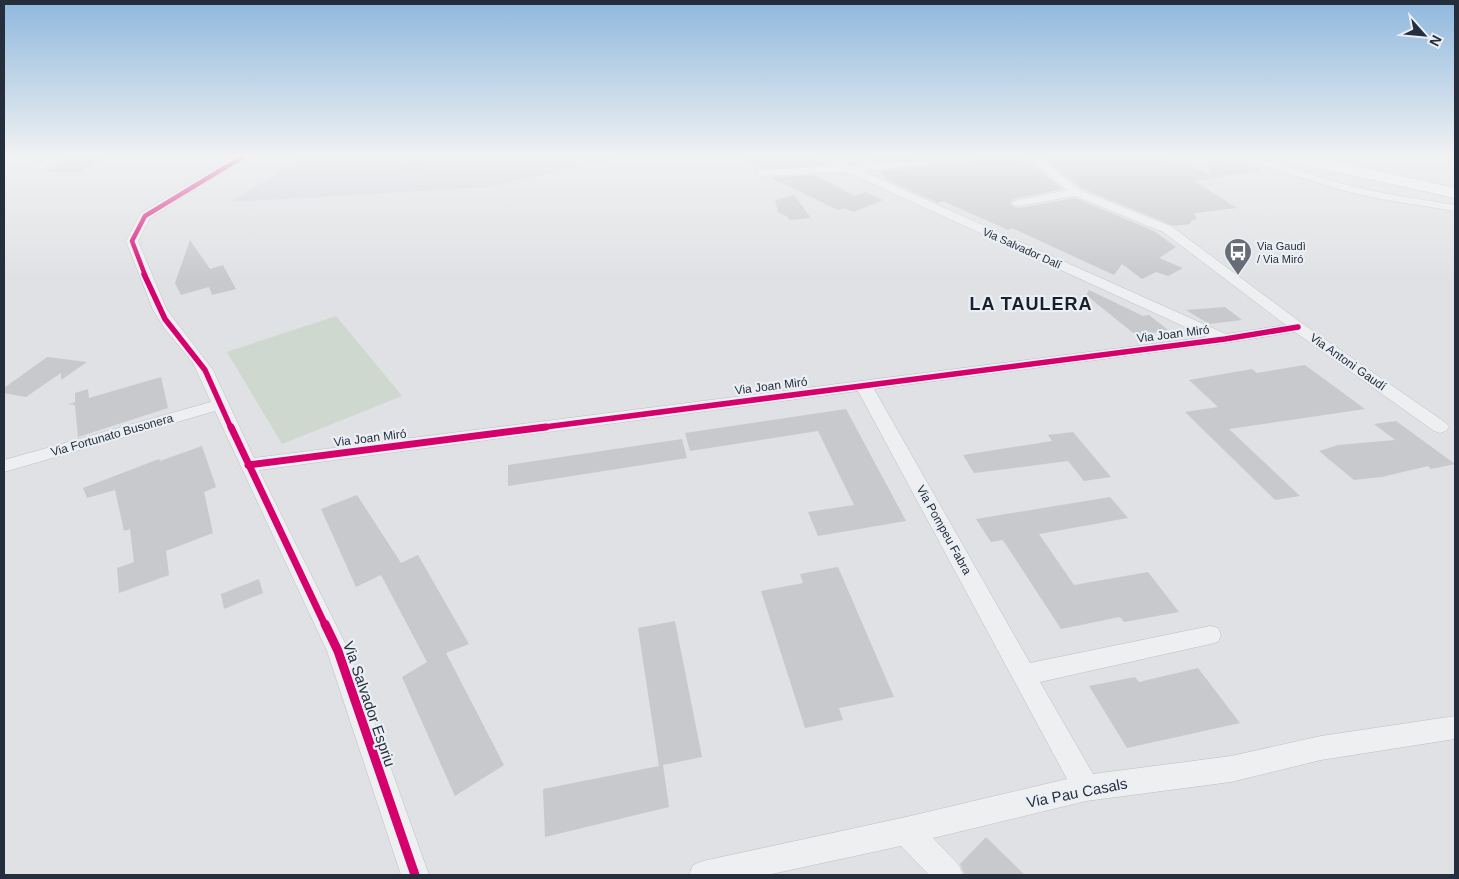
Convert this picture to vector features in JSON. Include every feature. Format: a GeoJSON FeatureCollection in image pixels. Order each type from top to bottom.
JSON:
{"type":"FeatureCollection","features":[{"type":"Feature","properties":{"kind":"street","name":"Via Salvador Espriu"},"geometry":{"type":"LineString","coordinates":[[174,197],[145,216],[132,241],[149,286],[166,320],[199,358],[248,465],[338,650],[415,875]]}},
{"type":"Feature","properties":{"kind":"street","name":"Via Salvador Dalí"},"geometry":{"type":"LineString","coordinates":[[908,197],[1225,339]]}},
{"type":"Feature","properties":{"kind":"street"},"geometry":{"type":"LineString","coordinates":[[1018,203],[1050,197]]}},
{"type":"Feature","properties":{"kind":"street","name":"Via Antoni Gaudí"},"geometry":{"type":"LineString","coordinates":[[1089,197],[1167,228],[1298,327],[1440,427]]}},
{"type":"Feature","properties":{"kind":"street"},"geometry":{"type":"LineString","coordinates":[[1386,197],[1455,208]]}},
{"type":"Feature","properties":{"kind":"street","name":"Via Joan Miró"},"geometry":{"type":"LineString","coordinates":[[248,465],[1225,339],[1298,327]]}},
{"type":"Feature","properties":{"kind":"street","name":"Via Pompeu Fabra"},"geometry":{"type":"LineString","coordinates":[[863,385],[1086,788]]}},
{"type":"Feature","properties":{"kind":"street","name":"Via Fortunato Busonera"},"geometry":{"type":"LineString","coordinates":[[4,466],[221,404]]}},
{"type":"Feature","properties":{"kind":"street"},"geometry":{"type":"LineString","coordinates":[[1024,675],[1210,635]]}},
{"type":"Feature","properties":{"kind":"street","name":"Via Pau Casals"},"geometry":{"type":"LineString","coordinates":[[703,875],[906,831],[1086,788],[1232,769],[1321,748],[1455,728]]}},
{"type":"Feature","properties":{"kind":"street"},"geometry":{"type":"LineString","coordinates":[[906,831],[949,875]]}},
{"type":"Feature","properties":{"kind":"shaded area"},"geometry":{"type":"Polygon","coordinates":[[[239,197],[316,197],[231,202],[239,197]]]}},
{"type":"Feature","properties":{"kind":"shaded area"},"geometry":{"type":"Polygon","coordinates":[[[336,316],[402,396],[282,444],[227,352],[336,316]]]}},
{"type":"Feature","properties":{"kind":"building"},"geometry":{"type":"Polygon","coordinates":[[[795,197],[811,218],[789,220],[788,217],[778,212],[775,200],[795,197]]]}},
{"type":"Feature","properties":{"kind":"building"},"geometry":{"type":"Polygon","coordinates":[[[811,197],[876,197],[883,200],[853,212],[844,208],[838,210],[811,197]]]}},
{"type":"Feature","properties":{"kind":"building"},"geometry":{"type":"Polygon","coordinates":[[[925,197],[1024,197],[1014,199],[1010,203],[1018,208],[1075,198],[1154,231],[1176,247],[1159,258],[1183,268],[1168,276],[1156,272],[1142,279],[1122,264],[1114,275],[1012,228],[1008,230],[943,201],[938,203],[925,197]]]}},
{"type":"Feature","properties":{"kind":"building"},"geometry":{"type":"Polygon","coordinates":[[[1103,197],[1220,197],[1237,208],[1194,213],[1197,219],[1191,221],[1190,224],[1174,226],[1103,197]]]}},
{"type":"Feature","properties":{"kind":"building"},"geometry":{"type":"Polygon","coordinates":[[[190,240],[210,269],[223,265],[236,289],[212,295],[209,287],[181,295],[175,283],[190,240]]]}},
{"type":"Feature","properties":{"kind":"building"},"geometry":{"type":"Polygon","coordinates":[[[1089,290],[1143,316],[1149,315],[1168,330],[1137,336],[1086,295],[1089,290]]]}},
{"type":"Feature","properties":{"kind":"building"},"geometry":{"type":"Polygon","coordinates":[[[1225,307],[1242,320],[1209,324],[1186,310],[1225,307]]]}},
{"type":"Feature","properties":{"kind":"building"},"geometry":{"type":"Polygon","coordinates":[[[47,357],[87,362],[61,380],[61,373],[26,397],[4,393],[4,388],[47,357]]]}},
{"type":"Feature","properties":{"kind":"building"},"geometry":{"type":"Polygon","coordinates":[[[1305,365],[1365,409],[1229,429],[1300,496],[1275,500],[1185,412],[1218,407],[1189,380],[1252,369],[1257,373],[1305,365]]]}},
{"type":"Feature","properties":{"kind":"building"},"geometry":{"type":"Polygon","coordinates":[[[161,377],[168,408],[78,437],[75,405],[68,404],[75,402],[75,393],[88,389],[89,398],[161,377]]]}},
{"type":"Feature","properties":{"kind":"building"},"geometry":{"type":"Polygon","coordinates":[[[846,409],[906,521],[818,536],[808,512],[854,505],[818,431],[690,451],[685,433],[846,409]]]}},
{"type":"Feature","properties":{"kind":"building"},"geometry":{"type":"Polygon","coordinates":[[[1396,421],[1455,464],[1431,469],[1428,466],[1382,477],[1354,480],[1319,451],[1338,445],[1395,440],[1374,424],[1396,421]]]}},
{"type":"Feature","properties":{"kind":"building"},"geometry":{"type":"Polygon","coordinates":[[[1073,432],[1111,477],[1084,481],[1068,461],[974,473],[963,455],[1052,441],[1048,435],[1073,432]]]}},
{"type":"Feature","properties":{"kind":"building"},"geometry":{"type":"Polygon","coordinates":[[[682,439],[687,458],[508,486],[508,465],[682,439]]]}},
{"type":"Feature","properties":{"kind":"building"},"geometry":{"type":"Polygon","coordinates":[[[202,446],[216,487],[204,492],[213,533],[166,551],[169,575],[119,593],[117,568],[134,562],[130,529],[124,531],[115,490],[87,498],[83,488],[159,459],[160,461],[202,446]]]}},
{"type":"Feature","properties":{"kind":"building"},"geometry":{"type":"Polygon","coordinates":[[[357,495],[401,563],[418,555],[469,644],[446,653],[504,765],[455,796],[402,677],[427,662],[381,575],[356,587],[321,509],[357,495]]]}},
{"type":"Feature","properties":{"kind":"building"},"geometry":{"type":"Polygon","coordinates":[[[1110,497],[1128,518],[1039,534],[1074,585],[1148,572],[1179,612],[1124,622],[1120,617],[1061,629],[1003,540],[991,542],[976,519],[1110,497]]]}},
{"type":"Feature","properties":{"kind":"building"},"geometry":{"type":"Polygon","coordinates":[[[838,567],[894,697],[839,708],[843,720],[805,728],[761,591],[803,583],[800,574],[838,567]]]}},
{"type":"Feature","properties":{"kind":"building"},"geometry":{"type":"Polygon","coordinates":[[[259,579],[263,593],[224,609],[221,594],[259,579]]]}},
{"type":"Feature","properties":{"kind":"building"},"geometry":{"type":"Polygon","coordinates":[[[675,621],[702,757],[663,765],[669,807],[545,837],[543,789],[659,766],[638,628],[675,621]]]}},
{"type":"Feature","properties":{"kind":"building"},"geometry":{"type":"Polygon","coordinates":[[[1198,668],[1240,723],[1127,748],[1089,686],[1135,677],[1139,682],[1198,668]]]}},
{"type":"Feature","properties":{"kind":"building"},"geometry":{"type":"Polygon","coordinates":[[[986,837],[1025,875],[965,875],[960,864],[986,837]]]}},
{"type":"Feature","properties":{"kind":"cycle path"},"geometry":{"type":"LineString","coordinates":[[174,197],[145,216],[132,241],[155,300],[165,319],[205,370],[248,465],[338,651],[415,875]]}},
{"type":"Feature","properties":{"kind":"cycle path"},"geometry":{"type":"LineString","coordinates":[[248,465],[1225,339],[1298,327]]}},
{"type":"Feature","properties":{"kind":"place","name":"Via Gaudì / Via Miró"},"geometry":{"type":"Point","coordinates":[1238,276]}},
{"type":"Feature","properties":{"kind":"district","name":"LA TAULERA"},"geometry":{"type":"Point","coordinates":[1031,304]}}]}
